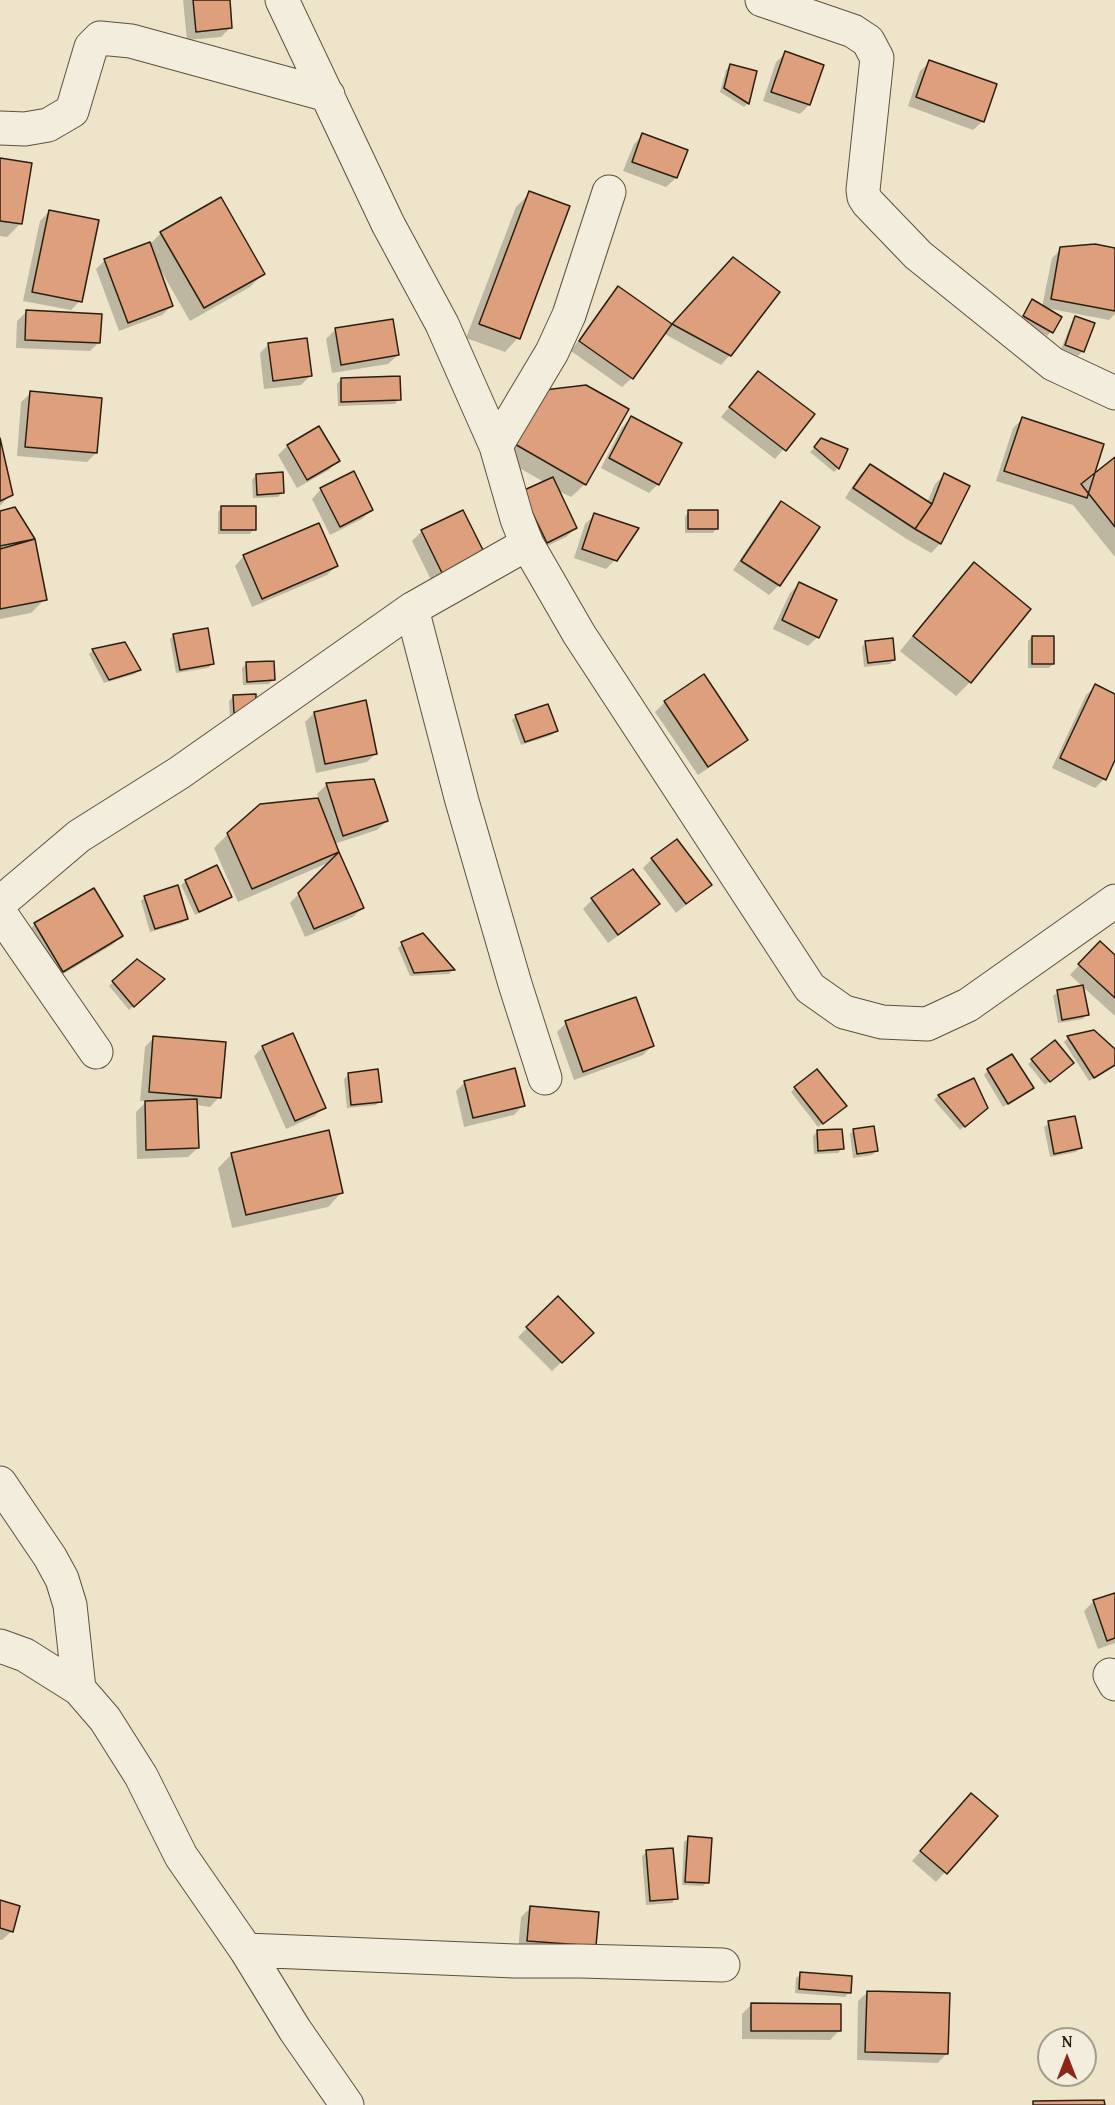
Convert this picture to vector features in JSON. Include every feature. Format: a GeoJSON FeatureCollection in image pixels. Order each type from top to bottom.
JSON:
{"type":"FeatureCollection","features":[{"type":"Feature","properties":{"kind":"street"},"geometry":{"type":"LineString","coordinates":[[282,0],[388,224],[442,324],[496,446],[517,519],[527,544],[579,634],[810,988],[844,1012],[882,1022],[927,1024],[968,1005],[1115,901]]}},
{"type":"Feature","properties":{"kind":"street"},"geometry":{"type":"LineString","coordinates":[[762,0],[853,31],[868,41],[877,58],[864,190],[864,197],[868,203],[918,255],[1053,364],[1115,393]]}},
{"type":"Feature","properties":{"kind":"street"},"geometry":{"type":"LineString","coordinates":[[0,128],[25,129],[48,125],[72,111],[91,47],[100,38],[131,41],[328,95]]}},
{"type":"Feature","properties":{"kind":"street"},"geometry":{"type":"LineString","coordinates":[[496,446],[552,352],[569,315],[609,192]]}},
{"type":"Feature","properties":{"kind":"street"},"geometry":{"type":"LineString","coordinates":[[0,903],[79,836],[179,773],[412,609],[527,544]]}},
{"type":"Feature","properties":{"kind":"street"},"geometry":{"type":"LineString","coordinates":[[412,609],[462,801],[515,984],[546,1078]]}},
{"type":"Feature","properties":{"kind":"street"},"geometry":{"type":"LineString","coordinates":[[0,913],[96,1052]]}},
{"type":"Feature","properties":{"kind":"street"},"geometry":{"type":"LineString","coordinates":[[0,1483],[63,1579],[70,1605],[79,1689]]}},
{"type":"Feature","properties":{"kind":"street"},"geometry":{"type":"LineString","coordinates":[[0,1646],[25,1655],[79,1689],[105,1719],[141,1776],[181,1856],[246,1950],[295,2030],[347,2105]]}},
{"type":"Feature","properties":{"kind":"street"},"geometry":{"type":"LineString","coordinates":[[246,1950],[515,1961],[723,1965]]}},
{"type":"Feature","properties":{"kind":"building"},"geometry":{"type":"Polygon","coordinates":[[[193,0],[230,0],[232,28],[196,32],[193,0]]]}},
{"type":"Feature","properties":{"kind":"building"},"geometry":{"type":"Polygon","coordinates":[[[785,51],[824,65],[810,105],[771,92],[785,51]]]}},
{"type":"Feature","properties":{"kind":"building"},"geometry":{"type":"Polygon","coordinates":[[[929,60],[997,84],[984,122],[916,97],[929,60]]]}},
{"type":"Feature","properties":{"kind":"building"},"geometry":{"type":"Polygon","coordinates":[[[730,64],[757,71],[749,104],[724,88],[730,64]]]}},
{"type":"Feature","properties":{"kind":"building"},"geometry":{"type":"Polygon","coordinates":[[[642,133],[688,150],[677,178],[632,162],[642,133]]]}},
{"type":"Feature","properties":{"kind":"building"},"geometry":{"type":"Polygon","coordinates":[[[0,158],[32,163],[22,224],[0,221],[0,158]]]}},
{"type":"Feature","properties":{"kind":"building"},"geometry":{"type":"Polygon","coordinates":[[[529,191],[570,206],[520,339],[479,324],[529,191]]]}},
{"type":"Feature","properties":{"kind":"building"},"geometry":{"type":"Polygon","coordinates":[[[221,197],[265,274],[204,308],[160,232],[221,197]]]}},
{"type":"Feature","properties":{"kind":"building"},"geometry":{"type":"Polygon","coordinates":[[[49,210],[99,220],[82,302],[32,292],[49,210]]]}},
{"type":"Feature","properties":{"kind":"building"},"geometry":{"type":"Polygon","coordinates":[[[150,242],[173,306],[128,323],[104,259],[150,242]]]}},
{"type":"Feature","properties":{"kind":"building"},"geometry":{"type":"Polygon","coordinates":[[[1095,244],[1115,248],[1115,311],[1051,299],[1060,247],[1095,244]]]}},
{"type":"Feature","properties":{"kind":"building"},"geometry":{"type":"Polygon","coordinates":[[[733,257],[780,292],[731,356],[672,324],[733,257]]]}},
{"type":"Feature","properties":{"kind":"building"},"geometry":{"type":"Polygon","coordinates":[[[618,286],[672,324],[633,379],[579,341],[618,286]]]}},
{"type":"Feature","properties":{"kind":"building"},"geometry":{"type":"Polygon","coordinates":[[[1032,299],[1062,317],[1053,333],[1023,316],[1032,299]]]}},
{"type":"Feature","properties":{"kind":"building"},"geometry":{"type":"Polygon","coordinates":[[[26,310],[102,314],[100,343],[25,340],[26,310]]]}},
{"type":"Feature","properties":{"kind":"building"},"geometry":{"type":"Polygon","coordinates":[[[1075,316],[1095,323],[1084,352],[1065,345],[1075,316]]]}},
{"type":"Feature","properties":{"kind":"building"},"geometry":{"type":"Polygon","coordinates":[[[393,319],[399,355],[341,365],[335,328],[393,319]]]}},
{"type":"Feature","properties":{"kind":"building"},"geometry":{"type":"Polygon","coordinates":[[[307,338],[312,376],[273,381],[268,343],[307,338]]]}},
{"type":"Feature","properties":{"kind":"building"},"geometry":{"type":"Polygon","coordinates":[[[758,371],[815,414],[786,451],[729,407],[758,371]]]}},
{"type":"Feature","properties":{"kind":"building"},"geometry":{"type":"Polygon","coordinates":[[[400,376],[401,400],[341,402],[341,378],[400,376]]]}},
{"type":"Feature","properties":{"kind":"building"},"geometry":{"type":"Polygon","coordinates":[[[586,385],[629,409],[586,485],[513,443],[544,390],[586,385]]]}},
{"type":"Feature","properties":{"kind":"building"},"geometry":{"type":"Polygon","coordinates":[[[30,391],[102,398],[97,453],[25,447],[30,391]]]}},
{"type":"Feature","properties":{"kind":"building"},"geometry":{"type":"Polygon","coordinates":[[[631,416],[682,443],[659,485],[609,458],[631,416]]]}},
{"type":"Feature","properties":{"kind":"building"},"geometry":{"type":"Polygon","coordinates":[[[1022,417],[1104,444],[1087,498],[1004,471],[1022,417]]]}},
{"type":"Feature","properties":{"kind":"building"},"geometry":{"type":"Polygon","coordinates":[[[319,426],[340,461],[307,480],[287,445],[319,426]]]}},
{"type":"Feature","properties":{"kind":"building"},"geometry":{"type":"Polygon","coordinates":[[[0,438],[13,495],[0,501],[0,438]]]}},
{"type":"Feature","properties":{"kind":"building"},"geometry":{"type":"Polygon","coordinates":[[[821,438],[848,449],[839,469],[814,447],[821,438]]]}},
{"type":"Feature","properties":{"kind":"building"},"geometry":{"type":"Polygon","coordinates":[[[1115,457],[1115,527],[1081,484],[1115,457]]]}},
{"type":"Feature","properties":{"kind":"building"},"geometry":{"type":"Polygon","coordinates":[[[870,464],[932,504],[915,529],[853,488],[870,464]]]}},
{"type":"Feature","properties":{"kind":"building"},"geometry":{"type":"Polygon","coordinates":[[[354,471],[373,510],[340,527],[320,488],[354,471]]]}},
{"type":"Feature","properties":{"kind":"building"},"geometry":{"type":"Polygon","coordinates":[[[283,472],[284,493],[257,495],[256,474],[283,472]]]}},
{"type":"Feature","properties":{"kind":"building"},"geometry":{"type":"Polygon","coordinates":[[[944,473],[970,486],[941,544],[915,529],[932,504],[944,473]]]}},
{"type":"Feature","properties":{"kind":"building"},"geometry":{"type":"Polygon","coordinates":[[[553,477],[577,528],[547,543],[522,491],[553,477]]]}},
{"type":"Feature","properties":{"kind":"building"},"geometry":{"type":"Polygon","coordinates":[[[781,501],[820,527],[780,586],[741,561],[781,501]]]}},
{"type":"Feature","properties":{"kind":"building"},"geometry":{"type":"Polygon","coordinates":[[[221,506],[256,506],[256,530],[221,530],[221,506]]]}},
{"type":"Feature","properties":{"kind":"building"},"geometry":{"type":"Polygon","coordinates":[[[15,507],[35,539],[0,549],[0,511],[15,507]]]}},
{"type":"Feature","properties":{"kind":"building"},"geometry":{"type":"Polygon","coordinates":[[[463,510],[486,556],[444,577],[421,530],[463,510]]]}},
{"type":"Feature","properties":{"kind":"building"},"geometry":{"type":"Polygon","coordinates":[[[688,510],[718,510],[718,529],[688,529],[688,510]]]}},
{"type":"Feature","properties":{"kind":"building"},"geometry":{"type":"Polygon","coordinates":[[[594,513],[639,528],[617,561],[582,549],[594,513]]]}},
{"type":"Feature","properties":{"kind":"building"},"geometry":{"type":"Polygon","coordinates":[[[319,523],[338,566],[262,599],[243,555],[319,523]]]}},
{"type":"Feature","properties":{"kind":"building"},"geometry":{"type":"Polygon","coordinates":[[[35,539],[47,600],[0,609],[0,546],[35,539]]]}},
{"type":"Feature","properties":{"kind":"building"},"geometry":{"type":"Polygon","coordinates":[[[974,562],[1031,609],[971,683],[913,636],[974,562]]]}},
{"type":"Feature","properties":{"kind":"building"},"geometry":{"type":"Polygon","coordinates":[[[799,582],[837,600],[819,638],[782,620],[799,582]]]}},
{"type":"Feature","properties":{"kind":"building"},"geometry":{"type":"Polygon","coordinates":[[[208,628],[214,664],[180,670],[173,634],[208,628]]]}},
{"type":"Feature","properties":{"kind":"building"},"geometry":{"type":"Polygon","coordinates":[[[1032,636],[1054,636],[1054,664],[1032,664],[1032,636]]]}},
{"type":"Feature","properties":{"kind":"building"},"geometry":{"type":"Polygon","coordinates":[[[893,638],[895,660],[868,663],[865,641],[893,638]]]}},
{"type":"Feature","properties":{"kind":"building"},"geometry":{"type":"Polygon","coordinates":[[[125,642],[141,670],[109,680],[92,649],[125,642]]]}},
{"type":"Feature","properties":{"kind":"building"},"geometry":{"type":"Polygon","coordinates":[[[274,661],[275,680],[247,682],[246,662],[274,661]]]}},
{"type":"Feature","properties":{"kind":"building"},"geometry":{"type":"Polygon","coordinates":[[[704,674],[748,740],[708,767],[664,701],[704,674]]]}},
{"type":"Feature","properties":{"kind":"building"},"geometry":{"type":"Polygon","coordinates":[[[1095,684],[1115,694],[1115,760],[1106,780],[1060,758],[1095,684]]]}},
{"type":"Feature","properties":{"kind":"building"},"geometry":{"type":"Polygon","coordinates":[[[256,694],[256,713],[234,713],[233,695],[256,694]]]}},
{"type":"Feature","properties":{"kind":"building"},"geometry":{"type":"Polygon","coordinates":[[[366,700],[377,754],[325,764],[314,712],[366,700]]]}},
{"type":"Feature","properties":{"kind":"building"},"geometry":{"type":"Polygon","coordinates":[[[548,704],[558,731],[525,742],[515,715],[548,704]]]}},
{"type":"Feature","properties":{"kind":"building"},"geometry":{"type":"Polygon","coordinates":[[[374,779],[388,821],[343,836],[326,783],[374,779]]]}},
{"type":"Feature","properties":{"kind":"building"},"geometry":{"type":"Polygon","coordinates":[[[318,798],[339,852],[252,889],[227,833],[260,804],[318,798]]]}},
{"type":"Feature","properties":{"kind":"building"},"geometry":{"type":"Polygon","coordinates":[[[677,839],[712,885],[686,904],[651,858],[677,839]]]}},
{"type":"Feature","properties":{"kind":"building"},"geometry":{"type":"Polygon","coordinates":[[[339,852],[364,908],[314,929],[298,893],[339,852]]]}},
{"type":"Feature","properties":{"kind":"building"},"geometry":{"type":"Polygon","coordinates":[[[217,865],[232,897],[199,912],[185,880],[217,865]]]}},
{"type":"Feature","properties":{"kind":"building"},"geometry":{"type":"Polygon","coordinates":[[[633,869],[660,904],[618,935],[591,898],[633,869]]]}},
{"type":"Feature","properties":{"kind":"building"},"geometry":{"type":"Polygon","coordinates":[[[178,885],[188,919],[155,929],[144,896],[178,885]]]}},
{"type":"Feature","properties":{"kind":"building"},"geometry":{"type":"Polygon","coordinates":[[[94,888],[123,936],[63,972],[34,923],[94,888]]]}},
{"type":"Feature","properties":{"kind":"building"},"geometry":{"type":"Polygon","coordinates":[[[423,933],[455,970],[414,973],[401,942],[423,933]]]}},
{"type":"Feature","properties":{"kind":"building"},"geometry":{"type":"Polygon","coordinates":[[[1100,941],[1115,955],[1115,998],[1078,964],[1100,941]]]}},
{"type":"Feature","properties":{"kind":"building"},"geometry":{"type":"Polygon","coordinates":[[[137,959],[165,979],[134,1007],[112,981],[137,959]]]}},
{"type":"Feature","properties":{"kind":"building"},"geometry":{"type":"Polygon","coordinates":[[[1083,985],[1089,1015],[1062,1020],[1057,990],[1083,985]]]}},
{"type":"Feature","properties":{"kind":"building"},"geometry":{"type":"Polygon","coordinates":[[[636,997],[654,1046],[583,1072],[565,1021],[636,997]]]}},
{"type":"Feature","properties":{"kind":"building"},"geometry":{"type":"Polygon","coordinates":[[[1094,1030],[1115,1049],[1115,1065],[1094,1078],[1067,1036],[1094,1030]]]}},
{"type":"Feature","properties":{"kind":"building"},"geometry":{"type":"Polygon","coordinates":[[[293,1033],[326,1108],[295,1121],[262,1046],[293,1033]]]}},
{"type":"Feature","properties":{"kind":"building"},"geometry":{"type":"Polygon","coordinates":[[[153,1036],[226,1042],[221,1098],[149,1092],[153,1036]]]}},
{"type":"Feature","properties":{"kind":"building"},"geometry":{"type":"Polygon","coordinates":[[[1055,1040],[1074,1063],[1050,1082],[1031,1059],[1055,1040]]]}},
{"type":"Feature","properties":{"kind":"building"},"geometry":{"type":"Polygon","coordinates":[[[1012,1054],[1034,1088],[1008,1104],[987,1069],[1012,1054]]]}},
{"type":"Feature","properties":{"kind":"building"},"geometry":{"type":"Polygon","coordinates":[[[515,1068],[525,1106],[473,1118],[464,1081],[515,1068]]]}},
{"type":"Feature","properties":{"kind":"building"},"geometry":{"type":"Polygon","coordinates":[[[378,1069],[382,1102],[351,1105],[348,1073],[378,1069]]]}},
{"type":"Feature","properties":{"kind":"building"},"geometry":{"type":"Polygon","coordinates":[[[817,1069],[847,1106],[823,1124],[794,1087],[817,1069]]]}},
{"type":"Feature","properties":{"kind":"building"},"geometry":{"type":"Polygon","coordinates":[[[974,1078],[988,1108],[965,1127],[938,1095],[974,1078]]]}},
{"type":"Feature","properties":{"kind":"building"},"geometry":{"type":"Polygon","coordinates":[[[197,1099],[199,1148],[146,1150],[145,1101],[197,1099]]]}},
{"type":"Feature","properties":{"kind":"building"},"geometry":{"type":"Polygon","coordinates":[[[1075,1116],[1082,1148],[1054,1154],[1048,1121],[1075,1116]]]}},
{"type":"Feature","properties":{"kind":"building"},"geometry":{"type":"Polygon","coordinates":[[[874,1126],[878,1151],[857,1154],[853,1129],[874,1126]]]}},
{"type":"Feature","properties":{"kind":"building"},"geometry":{"type":"Polygon","coordinates":[[[842,1129],[844,1149],[818,1151],[817,1130],[842,1129]]]}},
{"type":"Feature","properties":{"kind":"building"},"geometry":{"type":"Polygon","coordinates":[[[329,1130],[343,1193],[246,1215],[231,1153],[329,1130]]]}},
{"type":"Feature","properties":{"kind":"building"},"geometry":{"type":"Polygon","coordinates":[[[558,1296],[594,1333],[562,1363],[526,1327],[558,1296]]]}},
{"type":"Feature","properties":{"kind":"building"},"geometry":{"type":"Polygon","coordinates":[[[1115,1593],[1115,1638],[1107,1641],[1093,1600],[1115,1593]]]}},
{"type":"Feature","properties":{"kind":"building"},"geometry":{"type":"Polygon","coordinates":[[[971,1793],[998,1816],[947,1874],[920,1851],[971,1793]]]}},
{"type":"Feature","properties":{"kind":"building"},"geometry":{"type":"Polygon","coordinates":[[[688,1836],[712,1838],[709,1883],[685,1882],[688,1836]]]}},
{"type":"Feature","properties":{"kind":"building"},"geometry":{"type":"Polygon","coordinates":[[[673,1848],[678,1899],[650,1901],[646,1850],[673,1848]]]}},
{"type":"Feature","properties":{"kind":"building"},"geometry":{"type":"Polygon","coordinates":[[[0,1900],[20,1906],[13,1932],[0,1928],[0,1900]]]}},
{"type":"Feature","properties":{"kind":"building"},"geometry":{"type":"Polygon","coordinates":[[[530,1906],[599,1912],[596,1946],[527,1941],[530,1906]]]}},
{"type":"Feature","properties":{"kind":"building"},"geometry":{"type":"Polygon","coordinates":[[[800,1972],[852,1976],[851,1993],[799,1989],[800,1972]]]}},
{"type":"Feature","properties":{"kind":"building"},"geometry":{"type":"Polygon","coordinates":[[[867,1991],[950,1993],[948,2054],[865,2052],[867,1991]]]}},
{"type":"Feature","properties":{"kind":"building"},"geometry":{"type":"Polygon","coordinates":[[[751,2003],[841,2004],[841,2031],[751,2031],[751,2003]]]}},
{"type":"Feature","properties":{"kind":"building"},"geometry":{"type":"Polygon","coordinates":[[[1104,2100],[1105,2105],[1033,2105],[1033,2101],[1104,2100]]]}}]}
